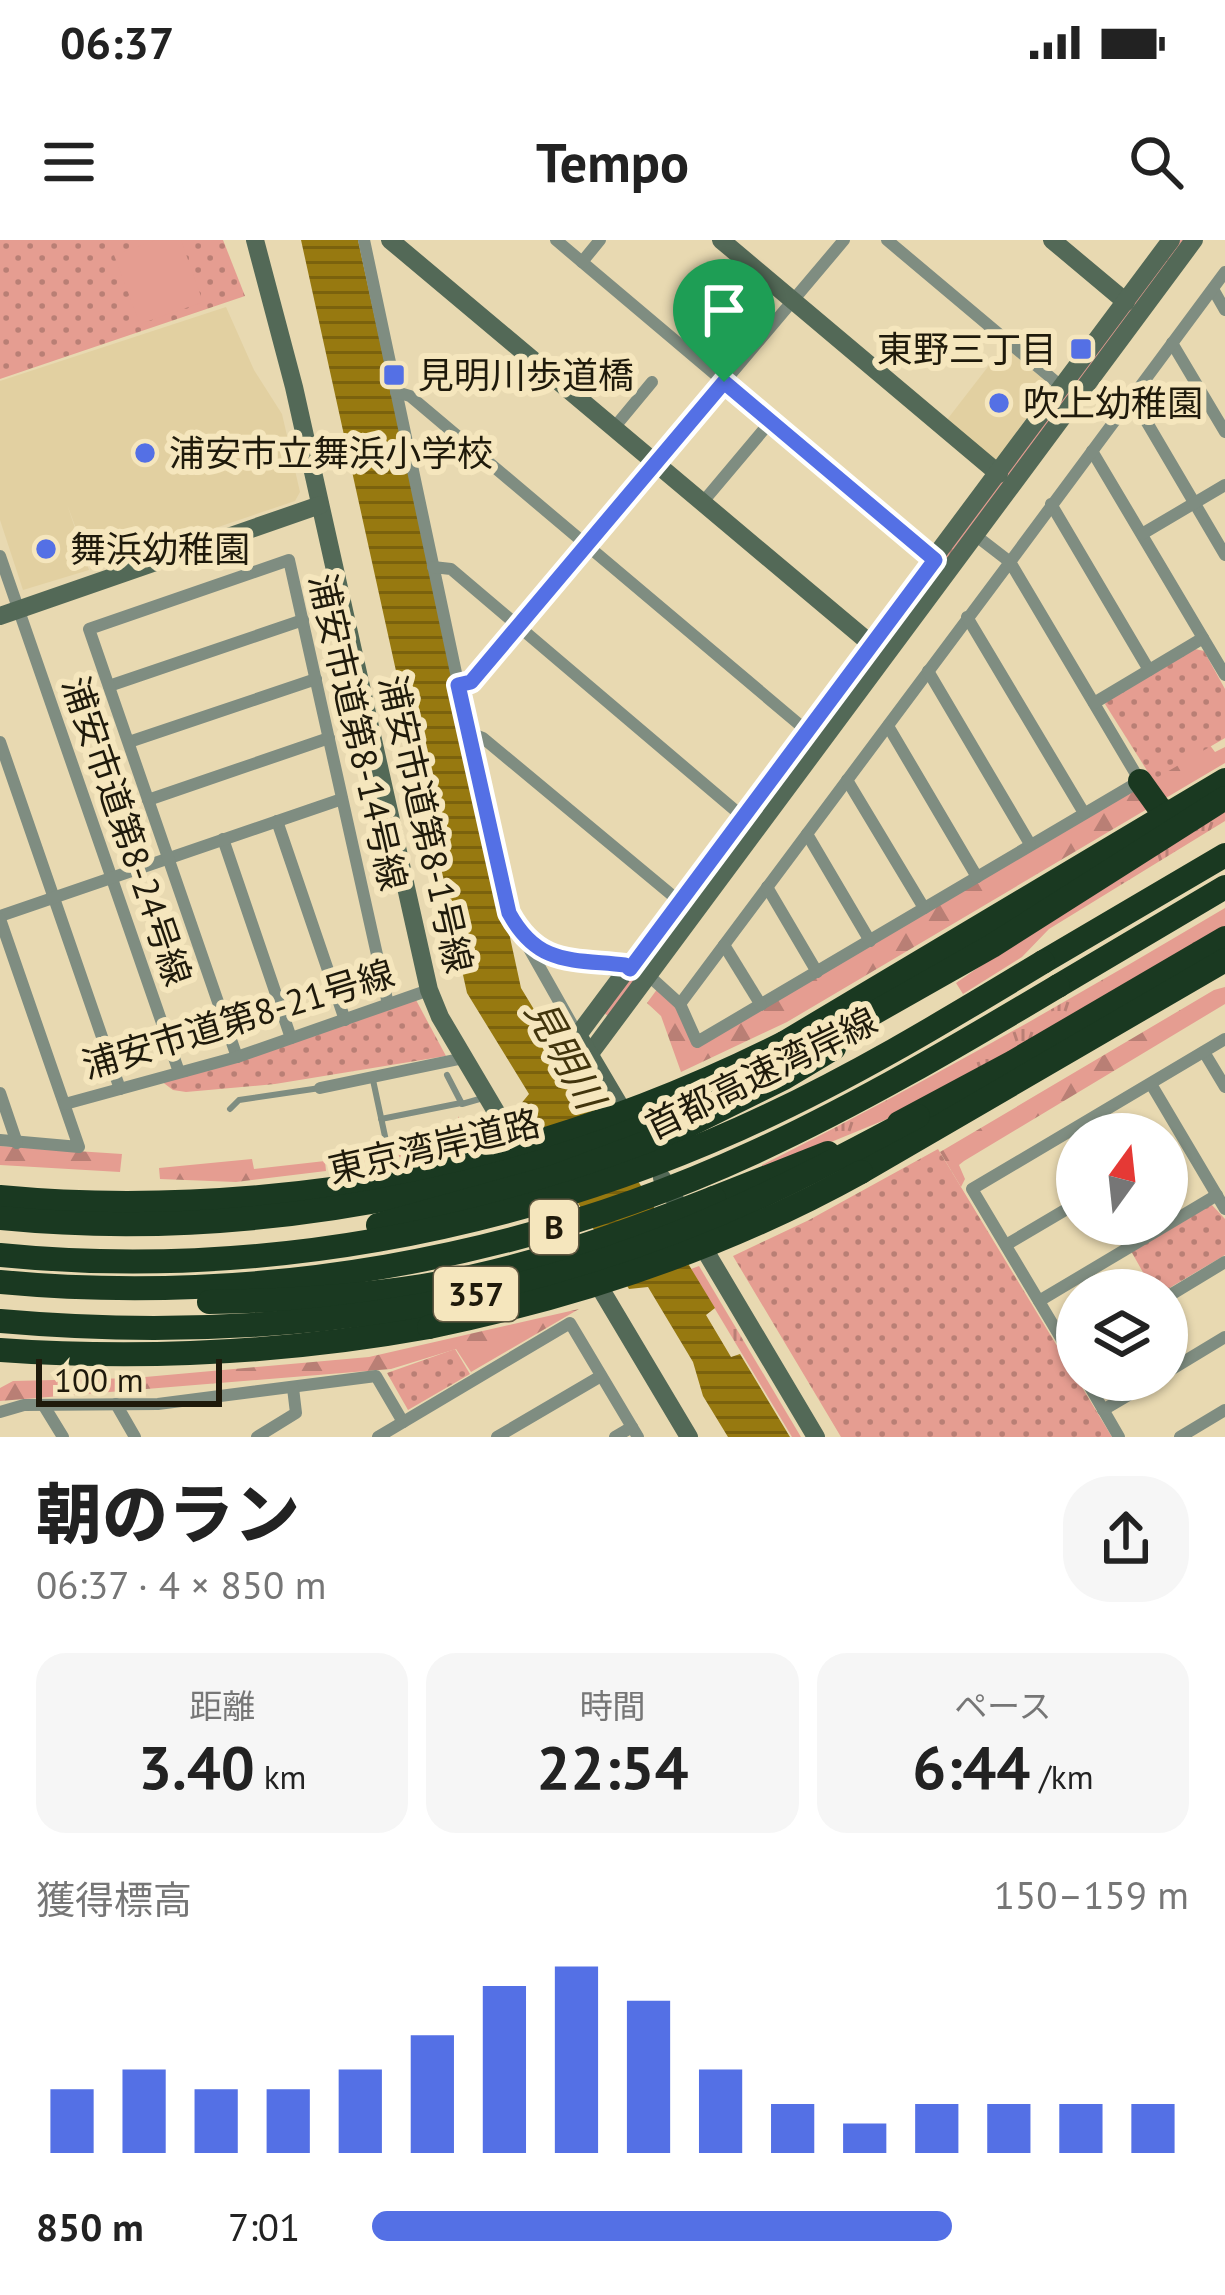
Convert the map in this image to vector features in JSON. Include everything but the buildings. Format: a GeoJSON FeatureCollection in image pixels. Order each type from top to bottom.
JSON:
{"type":"FeatureCollection","features":[{"type":"Feature","properties":{"kind":"highway","name":"東京湾岸道路"},"geometry":{"type":"LineString","coordinates":[[0,1197],[202,1202],[348,1187],[478,1160],[558,1137],[695,1085],[784,1043],[1225,780]]}},
{"type":"Feature","properties":{"kind":"highway"},"geometry":{"type":"LineString","coordinates":[[1140,781],[1157,806],[1168,813]]}},
{"type":"Feature","properties":{"kind":"highway","name":"東京湾岸道路"},"geometry":{"type":"LineString","coordinates":[[0,1218],[206,1219],[320,1208],[412,1193],[616,1137],[817,1052],[1225,798]]}},
{"type":"Feature","properties":{"kind":"highway","name":"首都高速湾岸線"},"geometry":{"type":"LineString","coordinates":[[0,1255],[144,1262],[278,1254],[465,1223],[562,1197],[673,1158],[835,1083],[1225,855]]}},
{"type":"Feature","properties":{"kind":"highway","name":"首都高速湾岸線"},"geometry":{"type":"LineString","coordinates":[[4,1283],[144,1288],[280,1281],[416,1261],[518,1238],[655,1194],[849,1106],[1225,887]]}},
{"type":"Feature","properties":{"kind":"highway","name":"357"},"geometry":{"type":"LineString","coordinates":[[0,1321],[145,1327],[289,1322],[411,1308],[593,1263],[676,1234],[780,1188],[1013,1062],[1225,938]]}},
{"type":"Feature","properties":{"kind":"highway","name":"357"},"geometry":{"type":"LineString","coordinates":[[0,1350],[101,1355],[278,1348],[429,1328],[641,1270],[774,1217],[862,1172],[1225,960]]}},
{"type":"Feature","properties":{"kind":"highway"},"geometry":{"type":"LineString","coordinates":[[278,1254],[619,1155],[724,1109],[817,1052]]}},
{"type":"Feature","properties":{"kind":"highway"},"geometry":{"type":"LineString","coordinates":[[4,1283],[76,1301],[144,1304],[420,1286],[510,1267],[622,1233],[918,1115]]}},
{"type":"Feature","properties":{"kind":"highway"},"geometry":{"type":"LineString","coordinates":[[0,1364],[101,1355]]}},
{"type":"Feature","properties":{"kind":"street","name":"浦安市道第8-1号線"},"geometry":{"type":"LineString","coordinates":[[255,240],[290,371],[429,990],[464,1058],[689,1437]]}},
{"type":"Feature","properties":{"kind":"street"},"geometry":{"type":"LineString","coordinates":[[364,240],[503,894],[578,1035],[816,1437]]}},
{"type":"Feature","properties":{"kind":"street"},"geometry":{"type":"LineString","coordinates":[[390,240],[871,644]]}},
{"type":"Feature","properties":{"kind":"street"},"geometry":{"type":"LineString","coordinates":[[556,240],[935,560]]}},
{"type":"Feature","properties":{"kind":"street"},"geometry":{"type":"LineString","coordinates":[[582,262],[600,240]]}},
{"type":"Feature","properties":{"kind":"street"},"geometry":{"type":"LineString","coordinates":[[721,240],[999,474]]}},
{"type":"Feature","properties":{"kind":"street"},"geometry":{"type":"LineString","coordinates":[[458,685],[471,682],[844,240]]}},
{"type":"Feature","properties":{"kind":"street"},"geometry":{"type":"LineString","coordinates":[[887,240],[1062,387]]}},
{"type":"Feature","properties":{"kind":"street"},"geometry":{"type":"LineString","coordinates":[[1052,240],[1126,302]]}},
{"type":"Feature","properties":{"kind":"street"},"geometry":{"type":"LineString","coordinates":[[589,1054],[679,901],[1171,240]]}},
{"type":"Feature","properties":{"kind":"street"},"geometry":{"type":"LineString","coordinates":[[578,1035],[639,971],[975,536],[1194,240]]}},
{"type":"Feature","properties":{"kind":"street"},"geometry":{"type":"LineString","coordinates":[[680,1004],[1225,272]]}},
{"type":"Feature","properties":{"kind":"street"},"geometry":{"type":"LineString","coordinates":[[1213,289],[1225,310]]}},
{"type":"Feature","properties":{"kind":"street"},"geometry":{"type":"LineString","coordinates":[[1172,344],[1225,432]]}},
{"type":"Feature","properties":{"kind":"street"},"geometry":{"type":"LineString","coordinates":[[614,429],[652,382]]}},
{"type":"Feature","properties":{"kind":"street"},"geometry":{"type":"LineString","coordinates":[[397,392],[410,396],[807,731]]}},
{"type":"Feature","properties":{"kind":"street"},"geometry":{"type":"LineString","coordinates":[[1132,397],[1225,555]]}},
{"type":"Feature","properties":{"kind":"street"},"geometry":{"type":"LineString","coordinates":[[702,503],[771,421]]}},
{"type":"Feature","properties":{"kind":"street"},"geometry":{"type":"LineString","coordinates":[[1092,451],[1225,675]]}},
{"type":"Feature","properties":{"kind":"street"},"geometry":{"type":"LineString","coordinates":[[1142,534],[1225,485]]}},
{"type":"Feature","properties":{"kind":"street"},"geometry":{"type":"LineString","coordinates":[[1051,504],[1149,670]]}},
{"type":"Feature","properties":{"kind":"street"},"geometry":{"type":"LineString","coordinates":[[10,613],[320,505]]}},
{"type":"Feature","properties":{"kind":"street"},"geometry":{"type":"LineString","coordinates":[[522,935],[566,960],[625,965],[639,971],[677,998],[697,1042],[1140,781],[1010,562],[975,536]]}},
{"type":"Feature","properties":{"kind":"street","name":"浦安市道第8-24号線"},"geometry":{"type":"LineString","coordinates":[[0,556],[10,613],[179,1072]]}},
{"type":"Feature","properties":{"kind":"street","name":"浦安市道第8-14号線"},"geometry":{"type":"LineString","coordinates":[[237,1058],[89,629],[290,560],[388,1004]]}},
{"type":"Feature","properties":{"kind":"street"},"geometry":{"type":"LineString","coordinates":[[433,567],[451,569],[743,817]]}},
{"type":"Feature","properties":{"kind":"street"},"geometry":{"type":"LineString","coordinates":[[968,617],[1084,813]]}},
{"type":"Feature","properties":{"kind":"street"},"geometry":{"type":"LineString","coordinates":[[109,686],[302,620]]}},
{"type":"Feature","properties":{"kind":"street"},"geometry":{"type":"LineString","coordinates":[[1094,703],[1203,638]]}},
{"type":"Feature","properties":{"kind":"street"},"geometry":{"type":"LineString","coordinates":[[928,671],[1030,844]]}},
{"type":"Feature","properties":{"kind":"street"},"geometry":{"type":"LineString","coordinates":[[129,742],[316,679]]}},
{"type":"Feature","properties":{"kind":"street"},"geometry":{"type":"LineString","coordinates":[[888,726],[976,877]]}},
{"type":"Feature","properties":{"kind":"street"},"geometry":{"type":"LineString","coordinates":[[468,732],[483,738],[679,901]]}},
{"type":"Feature","properties":{"kind":"street"},"geometry":{"type":"LineString","coordinates":[[148,800],[329,738]]}},
{"type":"Feature","properties":{"kind":"street"},"geometry":{"type":"LineString","coordinates":[[0,742],[120,1089]]}},
{"type":"Feature","properties":{"kind":"street"},"geometry":{"type":"LineString","coordinates":[[847,779],[924,908]]}},
{"type":"Feature","properties":{"kind":"street"},"geometry":{"type":"LineString","coordinates":[[0,1140],[79,1147],[0,918],[342,799]]}},
{"type":"Feature","properties":{"kind":"street"},"geometry":{"type":"LineString","coordinates":[[277,821],[345,1020]]}},
{"type":"Feature","properties":{"kind":"street"},"geometry":{"type":"LineString","coordinates":[[807,834],[871,941]]}},
{"type":"Feature","properties":{"kind":"street"},"geometry":{"type":"LineString","coordinates":[[224,839],[291,1038]]}},
{"type":"Feature","properties":{"kind":"street"},"geometry":{"type":"LineString","coordinates":[[767,887],[817,972]]}},
{"type":"Feature","properties":{"kind":"street"},"geometry":{"type":"LineString","coordinates":[[724,945],[761,1005]]}},
{"type":"Feature","properties":{"kind":"street","name":"浦安市道第8-21号線"},"geometry":{"type":"LineString","coordinates":[[64,1104],[237,1058],[429,990]]}},
{"type":"Feature","properties":{"kind":"street"},"geometry":{"type":"LineString","coordinates":[[1056,1327],[972,1189],[1225,1039]]}},
{"type":"Feature","properties":{"kind":"street"},"geometry":{"type":"LineString","coordinates":[[1204,1052],[1225,1087]]}},
{"type":"Feature","properties":{"kind":"street"},"geometry":{"type":"LineString","coordinates":[[320,1088],[464,1058]]}},
{"type":"Feature","properties":{"kind":"street"},"geometry":{"type":"LineString","coordinates":[[1151,1084],[1168,1113]]}},
{"type":"Feature","properties":{"kind":"street"},"geometry":{"type":"LineString","coordinates":[[0,1093],[17,1143]]}},
{"type":"Feature","properties":{"kind":"street"},"geometry":{"type":"LineString","coordinates":[[1188,1147],[1225,1209]]}},
{"type":"Feature","properties":{"kind":"street"},"geometry":{"type":"LineString","coordinates":[[1039,1301],[1216,1195]]}},
{"type":"Feature","properties":{"kind":"street"},"geometry":{"type":"LineString","coordinates":[[1006,1245],[1056,1215]]}},
{"type":"Feature","properties":{"kind":"street"},"geometry":{"type":"LineString","coordinates":[[1188,1284],[1225,1262]]}},
{"type":"Feature","properties":{"kind":"street"},"geometry":{"type":"LineString","coordinates":[[378,1437],[570,1323],[635,1432],[615,1437]]}},
{"type":"Feature","properties":{"kind":"street"},"geometry":{"type":"LineString","coordinates":[[1188,1359],[1225,1337]]}},
{"type":"Feature","properties":{"kind":"street"},"geometry":{"type":"LineString","coordinates":[[0,1412],[24,1405],[158,1404],[376,1376],[404,1422]]}},
{"type":"Feature","properties":{"kind":"street"},"geometry":{"type":"LineString","coordinates":[[497,1437],[602,1376]]}},
{"type":"Feature","properties":{"kind":"street"},"geometry":{"type":"LineString","coordinates":[[256,1437],[296,1413],[293,1388]]}},
{"type":"Feature","properties":{"kind":"street"},"geometry":{"type":"LineString","coordinates":[[1098,1401],[1119,1437]]}},
{"type":"Feature","properties":{"kind":"street"},"geometry":{"type":"LineString","coordinates":[[1103,1410],[1118,1401]]}},
{"type":"Feature","properties":{"kind":"street"},"geometry":{"type":"LineString","coordinates":[[116,1405],[135,1437]]}},
{"type":"Feature","properties":{"kind":"street"},"geometry":{"type":"LineString","coordinates":[[44,1406],[62,1437]]}},
{"type":"Feature","properties":{"kind":"street"},"geometry":{"type":"LineString","coordinates":[[1180,1437],[1225,1410]]}},
{"type":"Feature","properties":{"kind":"lane"},"geometry":{"type":"LineString","coordinates":[[447,1075],[461,1103]]}},
{"type":"Feature","properties":{"kind":"lane"},"geometry":{"type":"LineString","coordinates":[[372,1078],[386,1141]]}},
{"type":"Feature","properties":{"kind":"lane"},"geometry":{"type":"LineString","coordinates":[[230,1109],[238,1100],[320,1088]]}},
{"type":"Feature","properties":{"kind":"lane"},"geometry":{"type":"LineString","coordinates":[[381,1119],[487,1097]]}},
{"type":"Feature","properties":{"kind":"shaded area","name":"見明川"},"geometry":{"type":"Polygon","coordinates":[[[301,240],[358,240],[521,988],[715,1308],[706,1315],[731,1357],[740,1354],[790,1437],[728,1437],[703,1396],[693,1362],[648,1287],[629,1289],[520,1105],[529,1094],[467,993],[301,240]]]}},
{"type":"Feature","properties":{"kind":"shaded area","name":"浦安市立舞浜小学校"},"geometry":{"type":"Polygon","coordinates":[[[226,307],[254,370],[282,414],[300,492],[295,501],[91,570],[67,504],[89,570],[23,590],[0,520],[0,381],[226,307]]]}},
{"type":"Feature","properties":{"kind":"shaded area","name":"吹上幼稚園"},"geometry":{"type":"Polygon","coordinates":[[[1004,346],[1050,385],[996,461],[946,421],[1004,346]]]}},
{"type":"Feature","properties":{"kind":"green space"},"geometry":{"type":"Polygon","coordinates":[[[0,240],[223,240],[245,296],[0,379],[0,240]]]}},
{"type":"Feature","properties":{"kind":"green space"},"geometry":{"type":"Polygon","coordinates":[[[156,240],[181,240],[203,302],[140,324],[114,255],[156,240]]]}},
{"type":"Feature","properties":{"kind":"green space"},"geometry":{"type":"Polygon","coordinates":[[[1180,240],[1186,240],[608,1016],[604,1013],[1180,240]]]}},
{"type":"Feature","properties":{"kind":"green space"},"geometry":{"type":"Polygon","coordinates":[[[1195,649],[1204,651],[1225,689],[1225,738],[1153,780],[1105,704],[1195,649]]]}},
{"type":"Feature","properties":{"kind":"green space"},"geometry":{"type":"Polygon","coordinates":[[[1209,744],[1215,752],[1225,747],[1225,763],[787,1022],[681,1072],[661,1016],[647,1003],[658,988],[676,1006],[696,1047],[1209,744]]]}},
{"type":"Feature","properties":{"kind":"green space"},"geometry":{"type":"Polygon","coordinates":[[[1225,810],[1225,821],[1049,929],[1022,957],[963,994],[956,983],[1225,810]]]}},
{"type":"Feature","properties":{"kind":"green space"},"geometry":{"type":"Polygon","coordinates":[[[1225,908],[1225,933],[909,1110],[763,1170],[762,1165],[996,1041],[1225,908]]]}},
{"type":"Feature","properties":{"kind":"green space"},"geometry":{"type":"Polygon","coordinates":[[[1225,987],[1225,1004],[964,1161],[959,1165],[965,1179],[961,1187],[940,1152],[1225,987]]]}},
{"type":"Feature","properties":{"kind":"green space"},"geometry":{"type":"Polygon","coordinates":[[[416,1000],[446,1056],[275,1084],[186,1092],[161,1081],[416,1000]]]}},
{"type":"Feature","properties":{"kind":"green space"},"geometry":{"type":"Polygon","coordinates":[[[477,1115],[492,1138],[336,1170],[334,1157],[366,1156],[382,1149],[381,1143],[405,1138],[407,1146],[461,1134],[458,1116],[464,1127],[479,1124],[477,1115]]]}},
{"type":"Feature","properties":{"kind":"green space"},"geometry":{"type":"Polygon","coordinates":[[[0,1146],[122,1154],[120,1172],[0,1165],[0,1146]]]}},
{"type":"Feature","properties":{"kind":"green space"},"geometry":{"type":"Polygon","coordinates":[[[938,1149],[1056,1344],[1056,1401],[1090,1401],[1112,1437],[841,1437],[733,1256],[938,1149]]]}},
{"type":"Feature","properties":{"kind":"green space"},"geometry":{"type":"Polygon","coordinates":[[[252,1159],[254,1169],[325,1161],[326,1171],[236,1182],[160,1179],[159,1168],[252,1159]]]}},
{"type":"Feature","properties":{"kind":"green space"},"geometry":{"type":"Polygon","coordinates":[[[1211,1204],[1225,1219],[1225,1255],[1188,1277],[1188,1269],[1141,1269],[1131,1251],[1141,1245],[1188,1245],[1188,1218],[1211,1204]]]}},
{"type":"Feature","properties":{"kind":"green space"},"geometry":{"type":"Polygon","coordinates":[[[699,1266],[801,1437],[792,1437],[691,1269],[699,1266]]]}},
{"type":"Feature","properties":{"kind":"green space"},"geometry":{"type":"Polygon","coordinates":[[[579,1309],[471,1372],[456,1349],[391,1369],[0,1401],[0,1388],[13,1381],[134,1378],[369,1357],[579,1309]]]}},
{"type":"Feature","properties":{"kind":"green space"},"geometry":{"type":"Polygon","coordinates":[[[455,1349],[470,1374],[408,1410],[387,1373],[455,1349]]]}},
{"type":"Feature","properties":{"kind":"place","name":"東野三丁目"},"geometry":{"type":"Point","coordinates":[1081,349]}},
{"type":"Feature","properties":{"kind":"place","name":"見明川歩道橋"},"geometry":{"type":"Point","coordinates":[394,375]}},
{"type":"Feature","properties":{"kind":"place","name":"吹上幼稚園"},"geometry":{"type":"Point","coordinates":[999,403]}},
{"type":"Feature","properties":{"kind":"place","name":"浦安市立舞浜小学校"},"geometry":{"type":"Point","coordinates":[145,453]}},
{"type":"Feature","properties":{"kind":"place","name":"舞浜幼稚園"},"geometry":{"type":"Point","coordinates":[46,549]}},
{"type":"Feature","properties":{"kind":"route"},"geometry":{"type":"LineString","coordinates":[[724,382],[935,560],[630,969],[576,963],[545,952],[522,935],[509,913],[458,685],[471,682],[724,382]]}}]}
